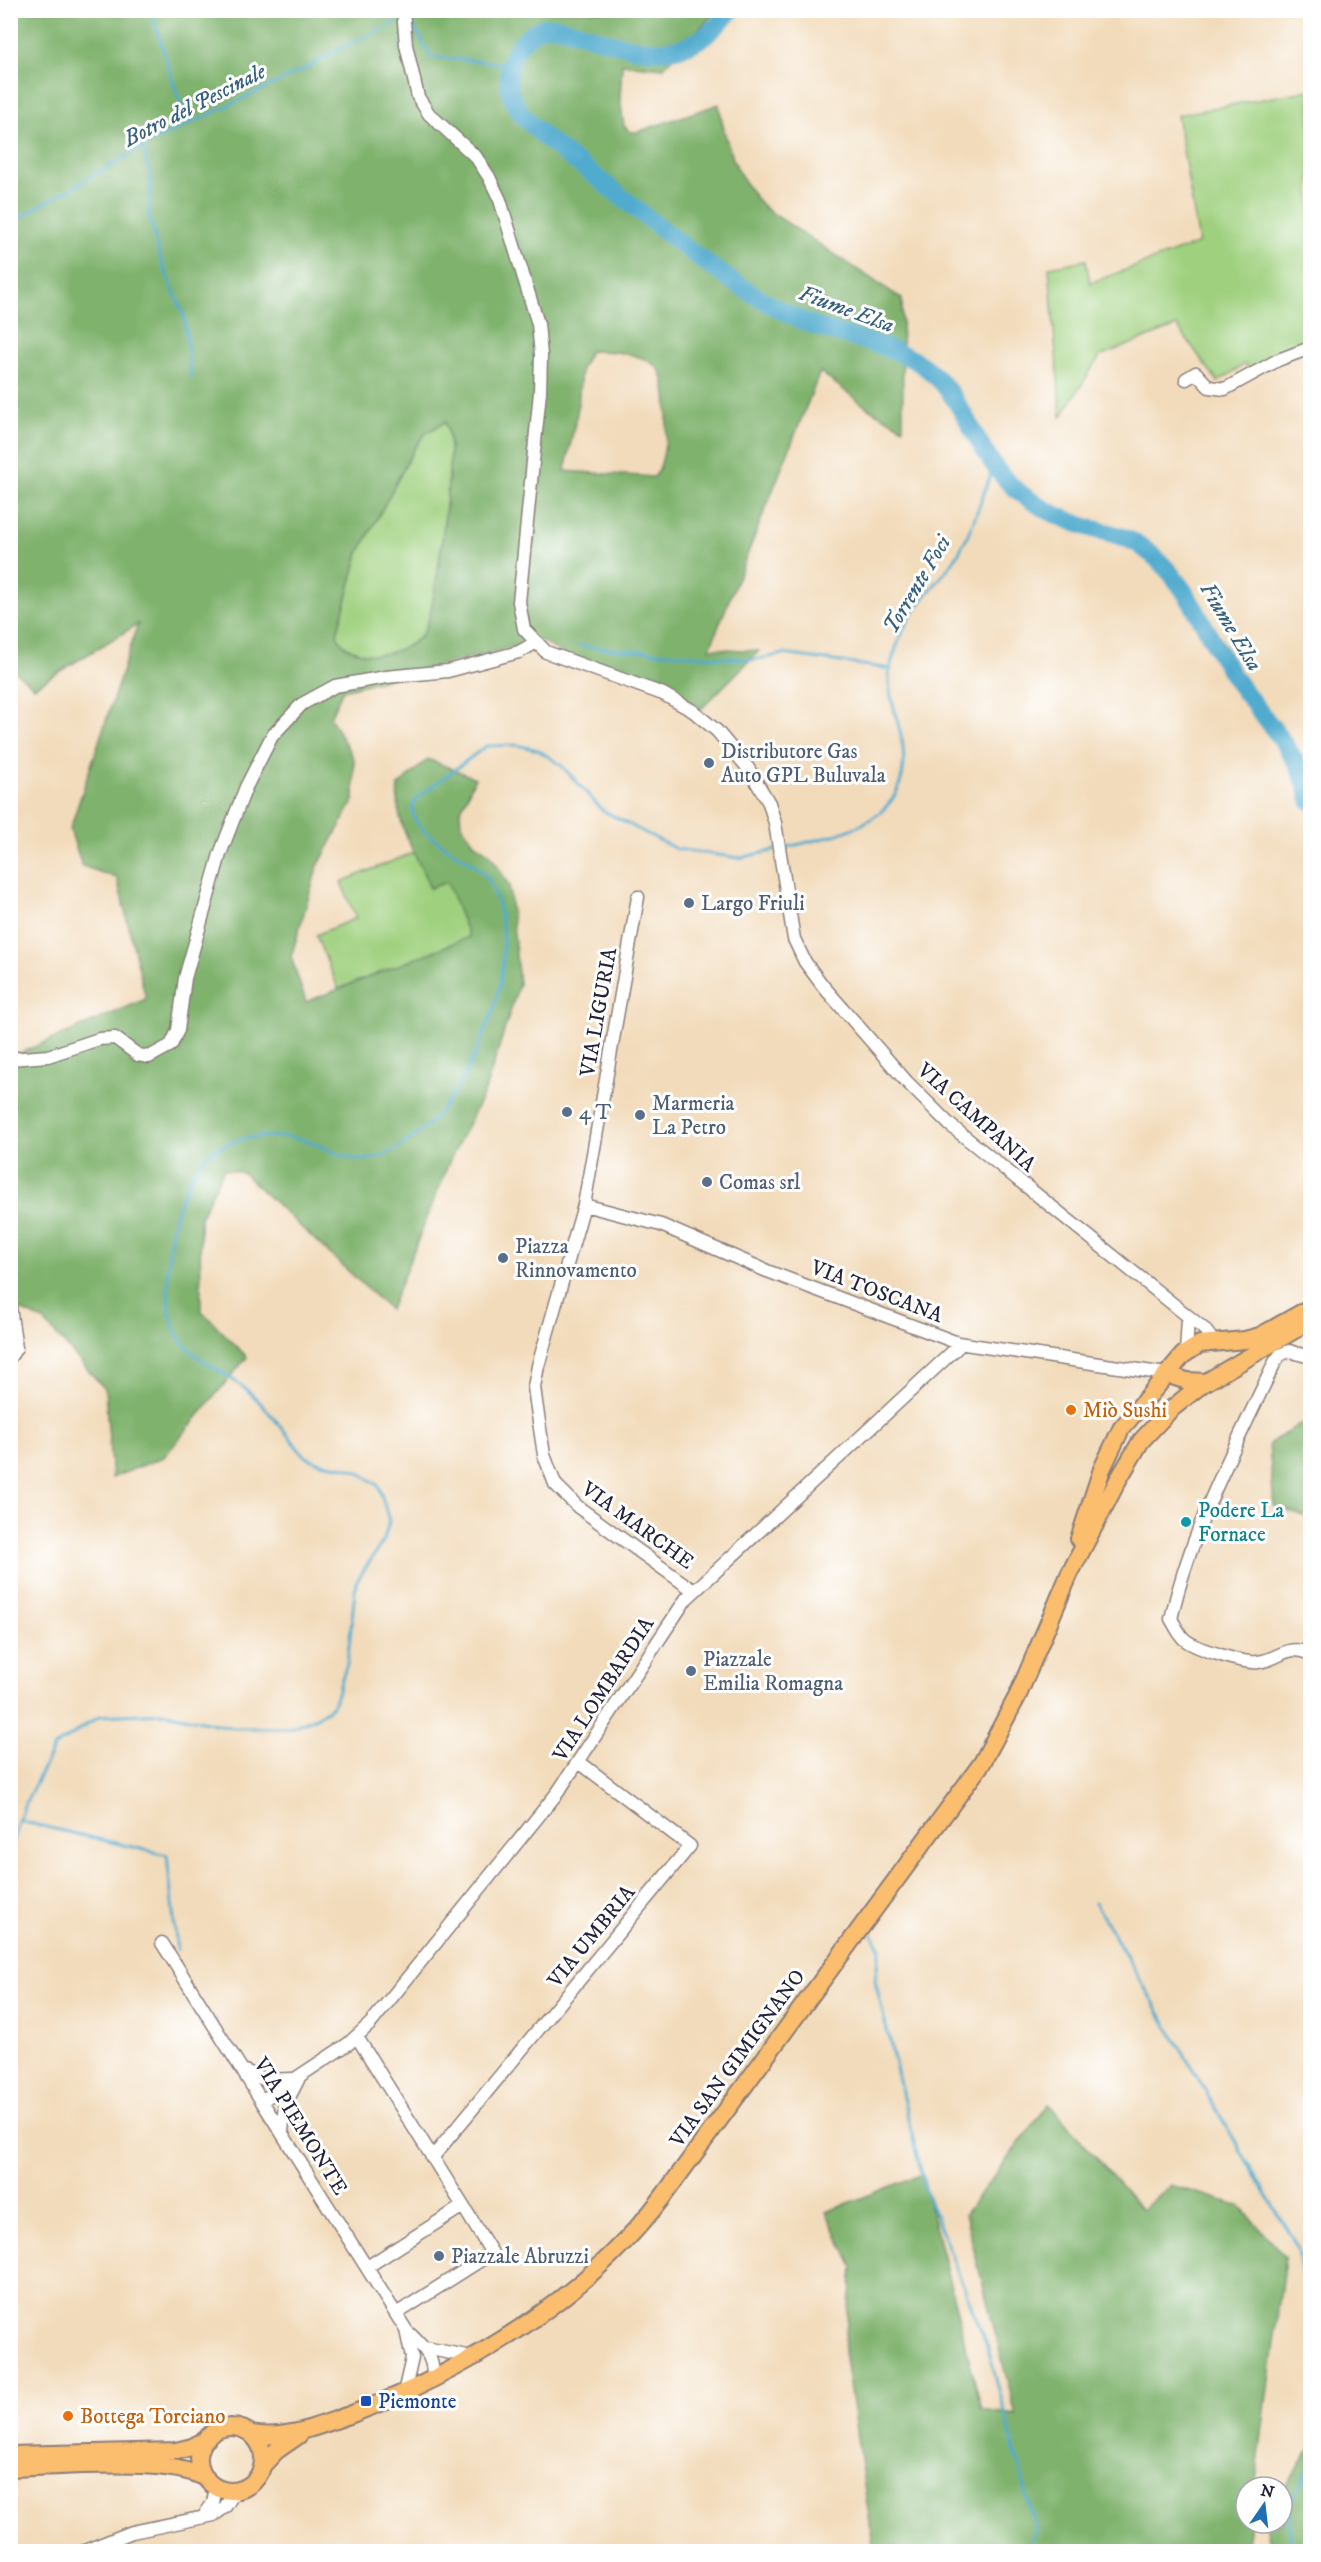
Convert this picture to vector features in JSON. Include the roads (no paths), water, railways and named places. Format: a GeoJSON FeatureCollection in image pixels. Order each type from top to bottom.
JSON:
{"type":"FeatureCollection","features":[{"type":"Feature","properties":{"kind":"main road","name":"VIA SAN GIMIGNANO"},"geometry":{"type":"LineString","coordinates":[[1069,1575],[1089,1506],[1111,1446],[1127,1420],[1166,1374],[1186,1353],[1198,1345],[1253,1338],[1311,1308]]}},
{"type":"Feature","properties":{"kind":"main road","name":"VIA SAN GIMIGNANO"},"geometry":{"type":"LineString","coordinates":[[262,2466],[281,2446],[305,2431],[432,2381],[473,2357],[601,2267],[650,2214],[977,1770],[1018,1695],[1069,1575],[1118,1480],[1142,1441],[1170,1410],[1213,1378],[1311,1321]]}},
{"type":"Feature","properties":{"kind":"main road"},"geometry":{"type":"LineString","coordinates":[[1166,1374],[1187,1381],[1213,1378],[1226,1355],[1214,1342]]}},
{"type":"Feature","properties":{"kind":"main road"},"geometry":{"type":"LineString","coordinates":[[10,2455],[176,2451],[192,2447],[219,2429],[230,2427],[251,2434],[262,2450],[262,2466],[253,2482],[236,2490],[211,2482],[184,2469],[162,2466],[10,2468]]}},
{"type":"Feature","properties":{"kind":"main road","name":"VIA SAN GIMIGNANO"},"geometry":{"type":"LineString","coordinates":[[251,2434],[278,2435],[305,2431]]}},
{"type":"Feature","properties":{"kind":"main road"},"geometry":{"type":"LineString","coordinates":[[207,2439],[199,2458],[211,2482]]}},
{"type":"Feature","properties":{"kind":"street"},"geometry":{"type":"LineString","coordinates":[[10,1059],[48,1056],[99,1039],[115,1038],[138,1055],[149,1057],[171,1045],[178,1030],[185,978],[220,854],[246,788],[272,736],[302,704],[335,686],[386,677],[448,671],[519,652],[535,643],[524,629],[519,602],[540,393],[541,355],[538,324],[500,200],[489,177],[476,157],[429,114],[418,97],[408,55],[403,10]]}},
{"type":"Feature","properties":{"kind":"street"},"geometry":{"type":"LineString","coordinates":[[1186,379],[1196,373],[1209,387],[1224,388],[1278,360],[1311,348]]}},
{"type":"Feature","properties":{"kind":"street","name":"VIA CAMPANIA"},"geometry":{"type":"LineString","coordinates":[[535,643],[554,657],[655,690],[693,711],[717,731],[748,768],[767,798],[775,822],[792,929],[805,962],[906,1082],[958,1132],[1204,1329],[1214,1342]]}},
{"type":"Feature","properties":{"kind":"street","name":"VIA LIGURIA"},"geometry":{"type":"LineString","coordinates":[[584,1205],[638,897]]}},
{"type":"Feature","properties":{"kind":"street","name":"VIA TOSCANA"},"geometry":{"type":"LineString","coordinates":[[584,1205],[661,1225],[767,1271],[961,1344],[1166,1374]]}},
{"type":"Feature","properties":{"kind":"street","name":"VIA MARCHE"},"geometry":{"type":"LineString","coordinates":[[584,1205],[534,1387],[544,1455],[557,1487],[578,1507],[694,1591]]}},
{"type":"Feature","properties":{"kind":"street"},"geometry":{"type":"LineString","coordinates":[[10,1308],[16,1348],[10,1356]]}},
{"type":"Feature","properties":{"kind":"street"},"geometry":{"type":"LineString","coordinates":[[1186,1353],[1188,1318]]}},
{"type":"Feature","properties":{"kind":"street","name":"VIA LOMBARDIA"},"geometry":{"type":"LineString","coordinates":[[263,2100],[357,2037],[371,2023],[524,1836],[579,1762],[684,1601],[961,1344]]}},
{"type":"Feature","properties":{"kind":"street"},"geometry":{"type":"LineString","coordinates":[[1311,1357],[1294,1351],[1286,1352],[1275,1362],[1216,1486],[1176,1596],[1171,1619],[1184,1639],[1233,1660],[1257,1663],[1286,1650],[1299,1649],[1311,1654]]}},
{"type":"Feature","properties":{"kind":"street","name":"VIA UMBRIA"},"geometry":{"type":"LineString","coordinates":[[432,2158],[690,1846],[579,1762]]}},
{"type":"Feature","properties":{"kind":"street","name":"VIA PIEMONTE"},"geometry":{"type":"LineString","coordinates":[[162,1943],[406,2330],[425,2348]]}},
{"type":"Feature","properties":{"kind":"street"},"geometry":{"type":"LineString","coordinates":[[357,2037],[492,2253],[396,2314]]}},
{"type":"Feature","properties":{"kind":"street","name":"VIA LOMBARDIA"},"geometry":{"type":"LineString","coordinates":[[244,2071],[261,2079],[278,2082],[300,2076]]}},
{"type":"Feature","properties":{"kind":"street","name":"VIA LOMBARDIA"},"geometry":{"type":"LineString","coordinates":[[283,2133],[285,2104],[300,2076]]}},
{"type":"Feature","properties":{"kind":"street"},"geometry":{"type":"LineString","coordinates":[[367,2267],[463,2206]]}},
{"type":"Feature","properties":{"kind":"street","name":"VIA PIEMONTE"},"geometry":{"type":"LineString","coordinates":[[404,2393],[412,2358],[406,2330]]}},
{"type":"Feature","properties":{"kind":"street"},"geometry":{"type":"LineString","coordinates":[[425,2348],[473,2357]]}},
{"type":"Feature","properties":{"kind":"street"},"geometry":{"type":"LineString","coordinates":[[425,2348],[432,2364],[432,2381]]}},
{"type":"Feature","properties":{"kind":"street"},"geometry":{"type":"LineString","coordinates":[[204,2516],[213,2503],[211,2482]]}},
{"type":"Feature","properties":{"kind":"street"},"geometry":{"type":"LineString","coordinates":[[82,2552],[132,2532],[220,2512],[236,2490]]}},
{"type":"Feature","properties":{"kind":"waterway"},"geometry":{"type":"LineString","coordinates":[[151,10],[177,94],[189,124]]}},
{"type":"Feature","properties":{"kind":"waterway","name":"Fiume Elsa"},"geometry":{"type":"LineString","coordinates":[[732,10],[701,39],[675,49],[634,48],[558,27],[540,29],[523,41],[511,60],[508,80],[514,101],[534,127],[553,144],[694,254],[746,290],[801,320],[876,344],[905,356],[935,375],[958,405],[998,471],[1029,499],[1069,520],[1130,540],[1158,560],[1185,592],[1238,683],[1290,753],[1299,768],[1310,801]]}},
{"type":"Feature","properties":{"kind":"waterway","name":"Botro del Pescinale"},"geometry":{"type":"LineString","coordinates":[[10,223],[156,140],[307,68],[343,47],[397,23]]}},
{"type":"Feature","properties":{"kind":"waterway","name":"Botro del Pescinale"},"geometry":{"type":"LineString","coordinates":[[412,23],[431,57],[510,64]]}},
{"type":"Feature","properties":{"kind":"waterway"},"geometry":{"type":"LineString","coordinates":[[143,147],[151,179],[149,214],[161,261],[184,315],[191,377]]}},
{"type":"Feature","properties":{"kind":"waterway","name":"Torrente Foci"},"geometry":{"type":"LineString","coordinates":[[783,848],[827,837],[867,821],[884,809],[896,793],[903,773],[903,748],[889,685],[892,659],[913,613],[949,568],[961,548],[972,526],[994,466]]}},
{"type":"Feature","properties":{"kind":"waterway"},"geometry":{"type":"LineString","coordinates":[[579,646],[753,660],[784,654],[891,669]]}},
{"type":"Feature","properties":{"kind":"waterway","name":"Torrente Foci"},"geometry":{"type":"LineString","coordinates":[[10,1853],[24,1806],[54,1747],[100,1716],[166,1713],[234,1728],[290,1728],[317,1717],[333,1705],[347,1664],[356,1582],[384,1540],[389,1521],[379,1486],[350,1469],[317,1462],[305,1456],[254,1396],[198,1357],[183,1343],[171,1318],[168,1264],[172,1230],[183,1193],[196,1168],[212,1152],[244,1139],[273,1136],[310,1142],[356,1159],[376,1158],[407,1142],[424,1128],[439,1113],[464,1077],[491,1016],[500,984],[503,948],[499,911],[495,894],[481,870],[426,833],[417,822],[413,811],[416,799],[486,746],[517,745],[538,750],[561,765],[602,810],[676,849],[739,858],[776,850]]}},
{"type":"Feature","properties":{"kind":"waterway"},"geometry":{"type":"LineString","coordinates":[[20,1821],[167,1855],[177,1950]]}},
{"type":"Feature","properties":{"kind":"waterway"},"geometry":{"type":"LineString","coordinates":[[1095,1903],[1298,2248],[1302,2275],[1310,2278]]}},
{"type":"Feature","properties":{"kind":"waterway"},"geometry":{"type":"LineString","coordinates":[[872,1934],[880,1949],[875,1980],[925,2189],[987,2345],[1036,2530],[1026,2552]]}},
{"type":"Feature","properties":{"kind":"waterway"},"geometry":{"type":"LineString","coordinates":[[1291,2552],[1289,2506],[1310,2466]]}},
{"type":"Feature","properties":{"kind":"waterway"},"geometry":{"type":"LineString","coordinates":[[414,2552],[416,2545]]}},
{"type":"Feature","properties":{"kind":"place","name":"Distributore Gas Auto GPL Buluvala"},"geometry":{"type":"Point","coordinates":[709,763]}},
{"type":"Feature","properties":{"kind":"place","name":"Largo Friuli"},"geometry":{"type":"Point","coordinates":[689,903]}},
{"type":"Feature","properties":{"kind":"place","name":"4 T"},"geometry":{"type":"Point","coordinates":[567,1112]}},
{"type":"Feature","properties":{"kind":"place","name":"Marmeria La Petro"},"geometry":{"type":"Point","coordinates":[640,1115]}},
{"type":"Feature","properties":{"kind":"place","name":"Comas srl"},"geometry":{"type":"Point","coordinates":[707,1182]}},
{"type":"Feature","properties":{"kind":"place","name":"Piazza Rinnovamento"},"geometry":{"type":"Point","coordinates":[503,1258]}},
{"type":"Feature","properties":{"kind":"place","name":"Miò Sushi"},"geometry":{"type":"Point","coordinates":[1071,1410]}},
{"type":"Feature","properties":{"kind":"place","name":"Podere La Fornace"},"geometry":{"type":"Point","coordinates":[1186,1522]}},
{"type":"Feature","properties":{"kind":"place","name":"Piazzale Emilia Romagna"},"geometry":{"type":"Point","coordinates":[691,1671]}},
{"type":"Feature","properties":{"kind":"place","name":"Piazzale Abruzzi"},"geometry":{"type":"Point","coordinates":[439,2256]}},
{"type":"Feature","properties":{"kind":"place","name":"Piemonte"},"geometry":{"type":"Point","coordinates":[366,2401]}},
{"type":"Feature","properties":{"kind":"place","name":"Bottega Torciano"},"geometry":{"type":"Point","coordinates":[68,2416]}}]}
